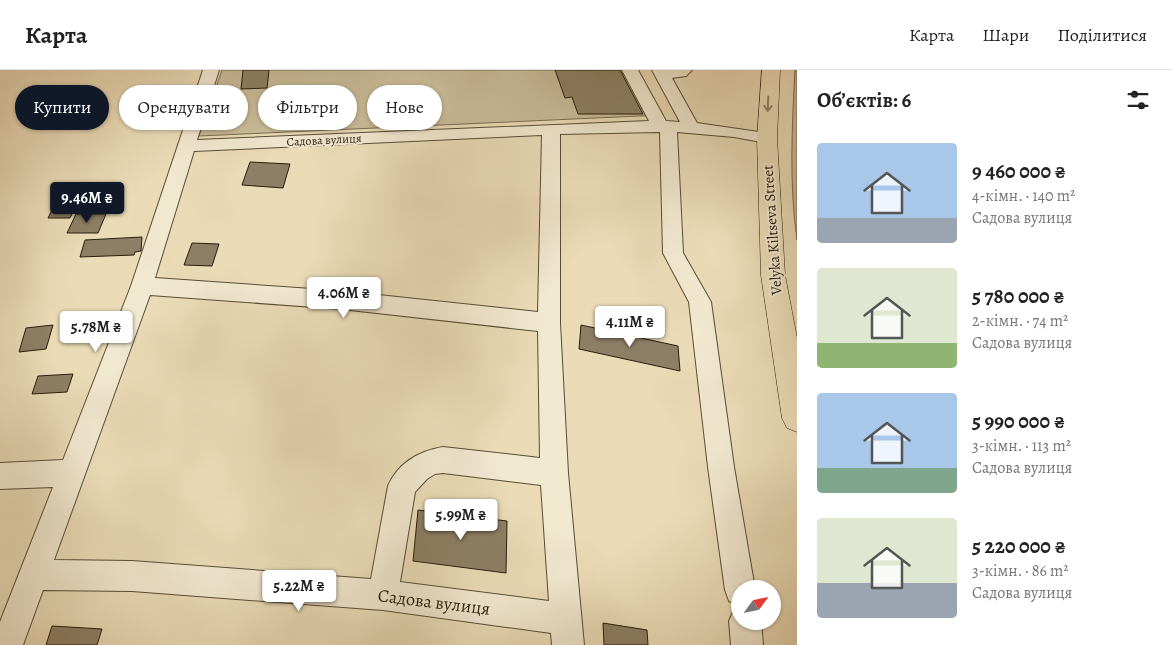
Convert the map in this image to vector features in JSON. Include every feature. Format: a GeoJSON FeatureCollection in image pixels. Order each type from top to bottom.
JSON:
{"type":"FeatureCollection","features":[{"type":"Feature","properties":{"kind":"highway","name":"Velyka Kiltseva Street"},"geometry":{"type":"LineString","coordinates":[[771,70],[767,138],[773,275],[797,418]]}},
{"type":"Feature","properties":{"kind":"street"},"geometry":{"type":"LineString","coordinates":[[7,645],[142,286],[211,70]]}},
{"type":"Feature","properties":{"kind":"street"},"geometry":{"type":"LineString","coordinates":[[630,70],[664,127],[673,253],[700,302],[721,468],[738,580]]}},
{"type":"Feature","properties":{"kind":"street"},"geometry":{"type":"LineString","coordinates":[[661,72],[681,73],[684,70]]}},
{"type":"Feature","properties":{"kind":"street"},"geometry":{"type":"LineString","coordinates":[[661,72],[691,127]]}},
{"type":"Feature","properties":{"kind":"street","name":"Садова вулиця"},"geometry":{"type":"LineString","coordinates":[[186,146],[551,129],[664,127],[729,130],[767,138]]}},
{"type":"Feature","properties":{"kind":"street","name":"Садова вулиця"},"geometry":{"type":"LineString","coordinates":[[34,575],[132,576],[383,595],[567,632],[554,473],[549,323],[551,129]]}},
{"type":"Feature","properties":{"kind":"street"},"geometry":{"type":"LineString","coordinates":[[142,286],[341,300],[549,323]]}},
{"type":"Feature","properties":{"kind":"street"},"geometry":{"type":"LineString","coordinates":[[383,595],[402,486],[417,470],[430,462],[442,460],[554,473]]}},
{"type":"Feature","properties":{"kind":"street"},"geometry":{"type":"LineString","coordinates":[[0,476],[72,473]]}},
{"type":"Feature","properties":{"kind":"street"},"geometry":{"type":"LineString","coordinates":[[746,630],[748,645]]}},
{"type":"Feature","properties":{"kind":"shaded area"},"geometry":{"type":"Polygon","coordinates":[[[222,70],[635,70],[662,115],[442,125],[442,85],[367,85],[367,128],[357,129],[357,85],[258,85],[258,130],[331,130],[199,136],[201,130],[248,130],[248,85],[217,85],[222,70]]]}},
{"type":"Feature","properties":{"kind":"shaded area"},"geometry":{"type":"Polygon","coordinates":[[[795,70],[797,70],[797,240],[792,176],[795,70]]]}},
{"type":"Feature","properties":{"kind":"building"},"geometry":{"type":"Polygon","coordinates":[[[243,70],[269,70],[267,85],[258,85],[258,88],[248,89],[248,85],[241,85],[243,70]]]}},
{"type":"Feature","properties":{"kind":"building"},"geometry":{"type":"Polygon","coordinates":[[[555,70],[620,70],[643,114],[578,114],[572,97],[565,98],[555,70]]]}},
{"type":"Feature","properties":{"kind":"building"},"geometry":{"type":"Polygon","coordinates":[[[250,162],[290,164],[283,188],[242,185],[250,162]]]}},
{"type":"Feature","properties":{"kind":"building"},"geometry":{"type":"Polygon","coordinates":[[[61,192],[82,192],[70,218],[48,218],[61,192]]]}},
{"type":"Feature","properties":{"kind":"building"},"geometry":{"type":"Polygon","coordinates":[[[76,214],[106,214],[98,233],[67,233],[76,214]]]}},
{"type":"Feature","properties":{"kind":"building"},"geometry":{"type":"Polygon","coordinates":[[[142,237],[141,251],[135,252],[134,255],[80,257],[85,240],[142,237]]]}},
{"type":"Feature","properties":{"kind":"building"},"geometry":{"type":"Polygon","coordinates":[[[192,243],[219,244],[212,266],[184,265],[192,243]]]}},
{"type":"Feature","properties":{"kind":"building"},"geometry":{"type":"Polygon","coordinates":[[[53,325],[46,349],[19,352],[26,328],[53,325]]]}},
{"type":"Feature","properties":{"kind":"building"},"geometry":{"type":"Polygon","coordinates":[[[581,325],[678,346],[680,371],[579,349],[581,325]]]}},
{"type":"Feature","properties":{"kind":"building"},"geometry":{"type":"Polygon","coordinates":[[[73,374],[67,392],[32,394],[38,376],[73,374]]]}},
{"type":"Feature","properties":{"kind":"building"},"geometry":{"type":"Polygon","coordinates":[[[418,510],[507,521],[506,573],[413,561],[418,510]]]}},
{"type":"Feature","properties":{"kind":"building"},"geometry":{"type":"Polygon","coordinates":[[[603,623],[647,630],[648,645],[604,645],[603,623]]]}},
{"type":"Feature","properties":{"kind":"building"},"geometry":{"type":"Polygon","coordinates":[[[52,626],[102,629],[97,645],[46,645],[52,626]]]}}]}
